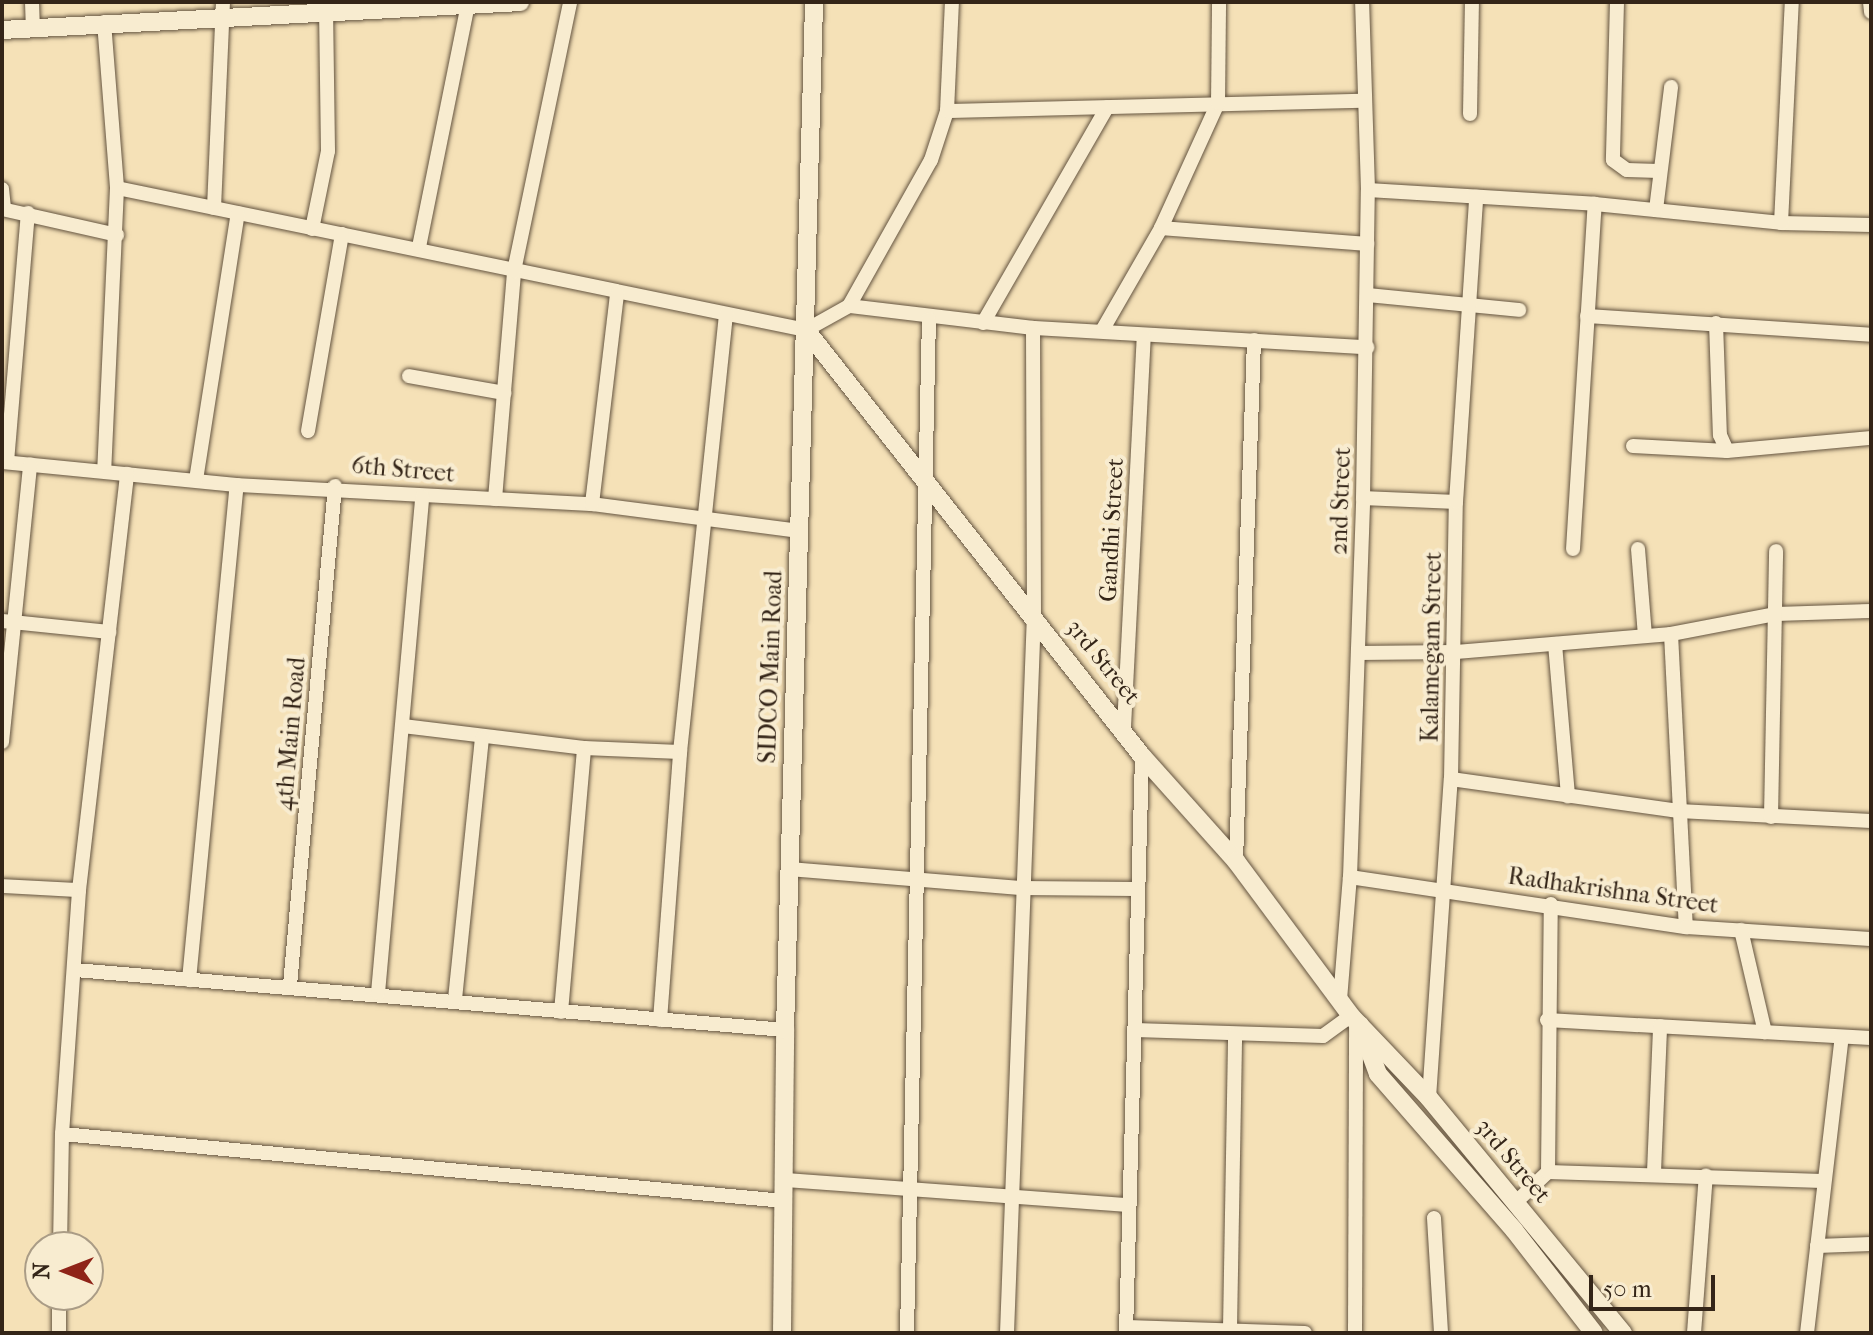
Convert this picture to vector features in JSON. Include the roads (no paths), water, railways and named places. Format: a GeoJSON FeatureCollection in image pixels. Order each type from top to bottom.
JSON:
{"type":"FeatureCollection","features":[{"type":"Feature","properties":{"kind":"street"},"geometry":{"type":"LineString","coordinates":[[32,2],[33,25]]}},
{"type":"Feature","properties":{"kind":"street"},"geometry":{"type":"LineString","coordinates":[[2,30],[33,25],[223,12],[520,2]]}},
{"type":"Feature","properties":{"kind":"street"},"geometry":{"type":"LineString","coordinates":[[495,499],[514,271],[570,2]]}},
{"type":"Feature","properties":{"kind":"street","name":"SIDCO Main Road"},"geometry":{"type":"LineString","coordinates":[[782,1333],[786,1180],[785,1030],[814,2]]}},
{"type":"Feature","properties":{"kind":"street"},"geometry":{"type":"LineString","coordinates":[[117,188],[312,229],[419,247],[617,294],[806,330],[849,306],[931,160],[947,111],[952,2]]}},
{"type":"Feature","properties":{"kind":"street"},"geometry":{"type":"LineString","coordinates":[[1103,329],[1161,228],[1218,103],[1219,2]]}},
{"type":"Feature","properties":{"kind":"street","name":"2nd Street"},"geometry":{"type":"LineString","coordinates":[[1355,1333],[1350,877],[1367,347],[1368,190],[1362,2]]}},
{"type":"Feature","properties":{"kind":"street"},"geometry":{"type":"LineString","coordinates":[[1470,114],[1472,2]]}},
{"type":"Feature","properties":{"kind":"street"},"geometry":{"type":"LineString","coordinates":[[1617,2],[1613,160],[1627,170],[1659,171]]}},
{"type":"Feature","properties":{"kind":"street"},"geometry":{"type":"LineString","coordinates":[[1781,223],[1792,2]]}},
{"type":"Feature","properties":{"kind":"street"},"geometry":{"type":"LineString","coordinates":[[1870,2],[1871,12]]}},
{"type":"Feature","properties":{"kind":"street"},"geometry":{"type":"LineString","coordinates":[[419,247],[468,4]]}},
{"type":"Feature","properties":{"kind":"street"},"geometry":{"type":"LineString","coordinates":[[312,229],[328,151],[326,8]]}},
{"type":"Feature","properties":{"kind":"street"},"geometry":{"type":"LineString","coordinates":[[214,208],[223,12]]}},
{"type":"Feature","properties":{"kind":"street"},"geometry":{"type":"LineString","coordinates":[[104,22],[117,188],[104,471]]}},
{"type":"Feature","properties":{"kind":"street"},"geometry":{"type":"LineString","coordinates":[[1656,210],[1671,87]]}},
{"type":"Feature","properties":{"kind":"street"},"geometry":{"type":"LineString","coordinates":[[947,111],[1365,101]]}},
{"type":"Feature","properties":{"kind":"street"},"geometry":{"type":"LineString","coordinates":[[983,323],[1107,107]]}},
{"type":"Feature","properties":{"kind":"street"},"geometry":{"type":"LineString","coordinates":[[2,189],[3,209],[117,235]]}},
{"type":"Feature","properties":{"kind":"street"},"geometry":{"type":"LineString","coordinates":[[1368,190],[1595,204],[1781,223],[1871,225]]}},
{"type":"Feature","properties":{"kind":"street","name":"Kalamegam Street"},"geometry":{"type":"LineString","coordinates":[[1429,1098],[1451,779],[1456,652],[1456,502],[1466,305],[1476,197]]}},
{"type":"Feature","properties":{"kind":"street"},"geometry":{"type":"LineString","coordinates":[[1573,549],[1595,204]]}},
{"type":"Feature","properties":{"kind":"street"},"geometry":{"type":"LineString","coordinates":[[5,462],[28,213]]}},
{"type":"Feature","properties":{"kind":"street"},"geometry":{"type":"LineString","coordinates":[[196,480],[238,213]]}},
{"type":"Feature","properties":{"kind":"street"},"geometry":{"type":"LineString","coordinates":[[1161,228],[1367,244]]}},
{"type":"Feature","properties":{"kind":"street"},"geometry":{"type":"LineString","coordinates":[[308,431],[342,234]]}},
{"type":"Feature","properties":{"kind":"street"},"geometry":{"type":"LineString","coordinates":[[592,504],[617,294]]}},
{"type":"Feature","properties":{"kind":"street"},"geometry":{"type":"LineString","coordinates":[[1367,295],[1519,310]]}},
{"type":"Feature","properties":{"kind":"street"},"geometry":{"type":"LineString","coordinates":[[849,306],[929,319],[1033,328],[1103,329],[1144,336],[1367,347]]}},
{"type":"Feature","properties":{"kind":"street"},"geometry":{"type":"LineString","coordinates":[[660,1020],[680,752],[708,520],[726,314]]}},
{"type":"Feature","properties":{"kind":"street"},"geometry":{"type":"LineString","coordinates":[[1587,316],[1871,335]]}},
{"type":"Feature","properties":{"kind":"street"},"geometry":{"type":"LineString","coordinates":[[907,1333],[908,1191],[920,878],[929,319]]}},
{"type":"Feature","properties":{"kind":"street"},"geometry":{"type":"LineString","coordinates":[[1716,323],[1720,435],[1727,451]]}},
{"type":"Feature","properties":{"kind":"street"},"geometry":{"type":"LineString","coordinates":[[1007,1333],[1020,888],[1034,615],[1033,328]]}},
{"type":"Feature","properties":{"kind":"street","name":"3rd Street"},"geometry":{"type":"LineString","coordinates":[[806,330],[1124,727],[1142,756],[1236,861],[1352,1016],[1429,1098],[1623,1333]]}},
{"type":"Feature","properties":{"kind":"street","name":"Gandhi Street"},"geometry":{"type":"LineString","coordinates":[[1124,727],[1144,336]]}},
{"type":"Feature","properties":{"kind":"street"},"geometry":{"type":"LineString","coordinates":[[1236,861],[1254,340]]}},
{"type":"Feature","properties":{"kind":"street"},"geometry":{"type":"LineString","coordinates":[[409,376],[504,393]]}},
{"type":"Feature","properties":{"kind":"street"},"geometry":{"type":"LineString","coordinates":[[1633,446],[1727,451],[1871,438]]}},
{"type":"Feature","properties":{"kind":"street","name":"6th Street"},"geometry":{"type":"LineString","coordinates":[[5,462],[237,485],[335,486],[422,497],[592,504],[800,531]]}},
{"type":"Feature","properties":{"kind":"street"},"geometry":{"type":"LineString","coordinates":[[2,742],[8,622],[30,464]]}},
{"type":"Feature","properties":{"kind":"street"},"geometry":{"type":"LineString","coordinates":[[60,1231],[62,1134],[79,890],[127,474]]}},
{"type":"Feature","properties":{"kind":"street"},"geometry":{"type":"LineString","coordinates":[[189,980],[237,485]]}},
{"type":"Feature","properties":{"kind":"street","name":"4th Main Road"},"geometry":{"type":"LineString","coordinates":[[290,985],[335,486]]}},
{"type":"Feature","properties":{"kind":"street"},"geometry":{"type":"LineString","coordinates":[[378,993],[422,497]]}},
{"type":"Feature","properties":{"kind":"street"},"geometry":{"type":"LineString","coordinates":[[1363,498],[1456,502]]}},
{"type":"Feature","properties":{"kind":"street"},"geometry":{"type":"LineString","coordinates":[[1638,549],[1645,636]]}},
{"type":"Feature","properties":{"kind":"street"},"geometry":{"type":"LineString","coordinates":[[1771,817],[1776,551]]}},
{"type":"Feature","properties":{"kind":"street"},"geometry":{"type":"LineString","coordinates":[[1358,653],[1456,652],[1555,644],[1671,634],[1776,614],[1871,611]]}},
{"type":"Feature","properties":{"kind":"street"},"geometry":{"type":"LineString","coordinates":[[8,622],[109,632]]}},
{"type":"Feature","properties":{"kind":"street"},"geometry":{"type":"LineString","coordinates":[[1671,634],[1686,927]]}},
{"type":"Feature","properties":{"kind":"street"},"geometry":{"type":"LineString","coordinates":[[1555,644],[1568,796]]}},
{"type":"Feature","properties":{"kind":"street"},"geometry":{"type":"LineString","coordinates":[[403,726],[584,748],[680,752]]}},
{"type":"Feature","properties":{"kind":"street"},"geometry":{"type":"LineString","coordinates":[[455,999],[482,738]]}},
{"type":"Feature","properties":{"kind":"street"},"geometry":{"type":"LineString","coordinates":[[561,1012],[584,748]]}},
{"type":"Feature","properties":{"kind":"street"},"geometry":{"type":"LineString","coordinates":[[1142,756],[1135,889],[1135,1030],[1126,1330],[1230,1328],[1305,1333]]}},
{"type":"Feature","properties":{"kind":"street"},"geometry":{"type":"LineString","coordinates":[[1451,779],[1679,811],[1871,821]]}},
{"type":"Feature","properties":{"kind":"street"},"geometry":{"type":"LineString","coordinates":[[789,869],[1020,888],[1135,889]]}},
{"type":"Feature","properties":{"kind":"street","name":"Radhakrishna Street"},"geometry":{"type":"LineString","coordinates":[[1350,877],[1551,904],[1686,927],[1871,939]]}},
{"type":"Feature","properties":{"kind":"street"},"geometry":{"type":"LineString","coordinates":[[2,886],[79,890]]}},
{"type":"Feature","properties":{"kind":"street"},"geometry":{"type":"LineString","coordinates":[[1548,1172],[1547,1020],[1551,904]]}},
{"type":"Feature","properties":{"kind":"street"},"geometry":{"type":"LineString","coordinates":[[1741,930],[1765,1032]]}},
{"type":"Feature","properties":{"kind":"street"},"geometry":{"type":"LineString","coordinates":[[75,970],[290,985],[785,1030]]}},
{"type":"Feature","properties":{"kind":"street"},"geometry":{"type":"LineString","coordinates":[[1135,1030],[1323,1036],[1352,1016]]}},
{"type":"Feature","properties":{"kind":"street","name":"3rd Street"},"geometry":{"type":"LineString","coordinates":[[1352,1016],[1378,1074],[1514,1230],[1594,1333]]}},
{"type":"Feature","properties":{"kind":"street"},"geometry":{"type":"LineString","coordinates":[[1547,1020],[1871,1038]]}},
{"type":"Feature","properties":{"kind":"street"},"geometry":{"type":"LineString","coordinates":[[1654,1172],[1660,1026]]}},
{"type":"Feature","properties":{"kind":"street"},"geometry":{"type":"LineString","coordinates":[[1230,1328],[1235,1034]]}},
{"type":"Feature","properties":{"kind":"street"},"geometry":{"type":"LineString","coordinates":[[1807,1333],[1842,1037]]}},
{"type":"Feature","properties":{"kind":"street"},"geometry":{"type":"LineString","coordinates":[[62,1134],[784,1201]]}},
{"type":"Feature","properties":{"kind":"street"},"geometry":{"type":"LineString","coordinates":[[1516,1202],[1548,1172],[1654,1172],[1823,1181]]}},
{"type":"Feature","properties":{"kind":"street"},"geometry":{"type":"LineString","coordinates":[[1694,1333],[1706,1175]]}},
{"type":"Feature","properties":{"kind":"street"},"geometry":{"type":"LineString","coordinates":[[786,1180],[1128,1205]]}},
{"type":"Feature","properties":{"kind":"street"},"geometry":{"type":"LineString","coordinates":[[1434,1218],[1441,1333]]}},
{"type":"Feature","properties":{"kind":"street"},"geometry":{"type":"LineString","coordinates":[[1817,1246],[1871,1244]]}},
{"type":"Feature","properties":{"kind":"street"},"geometry":{"type":"LineString","coordinates":[[59,1311],[59,1333]]}}]}
